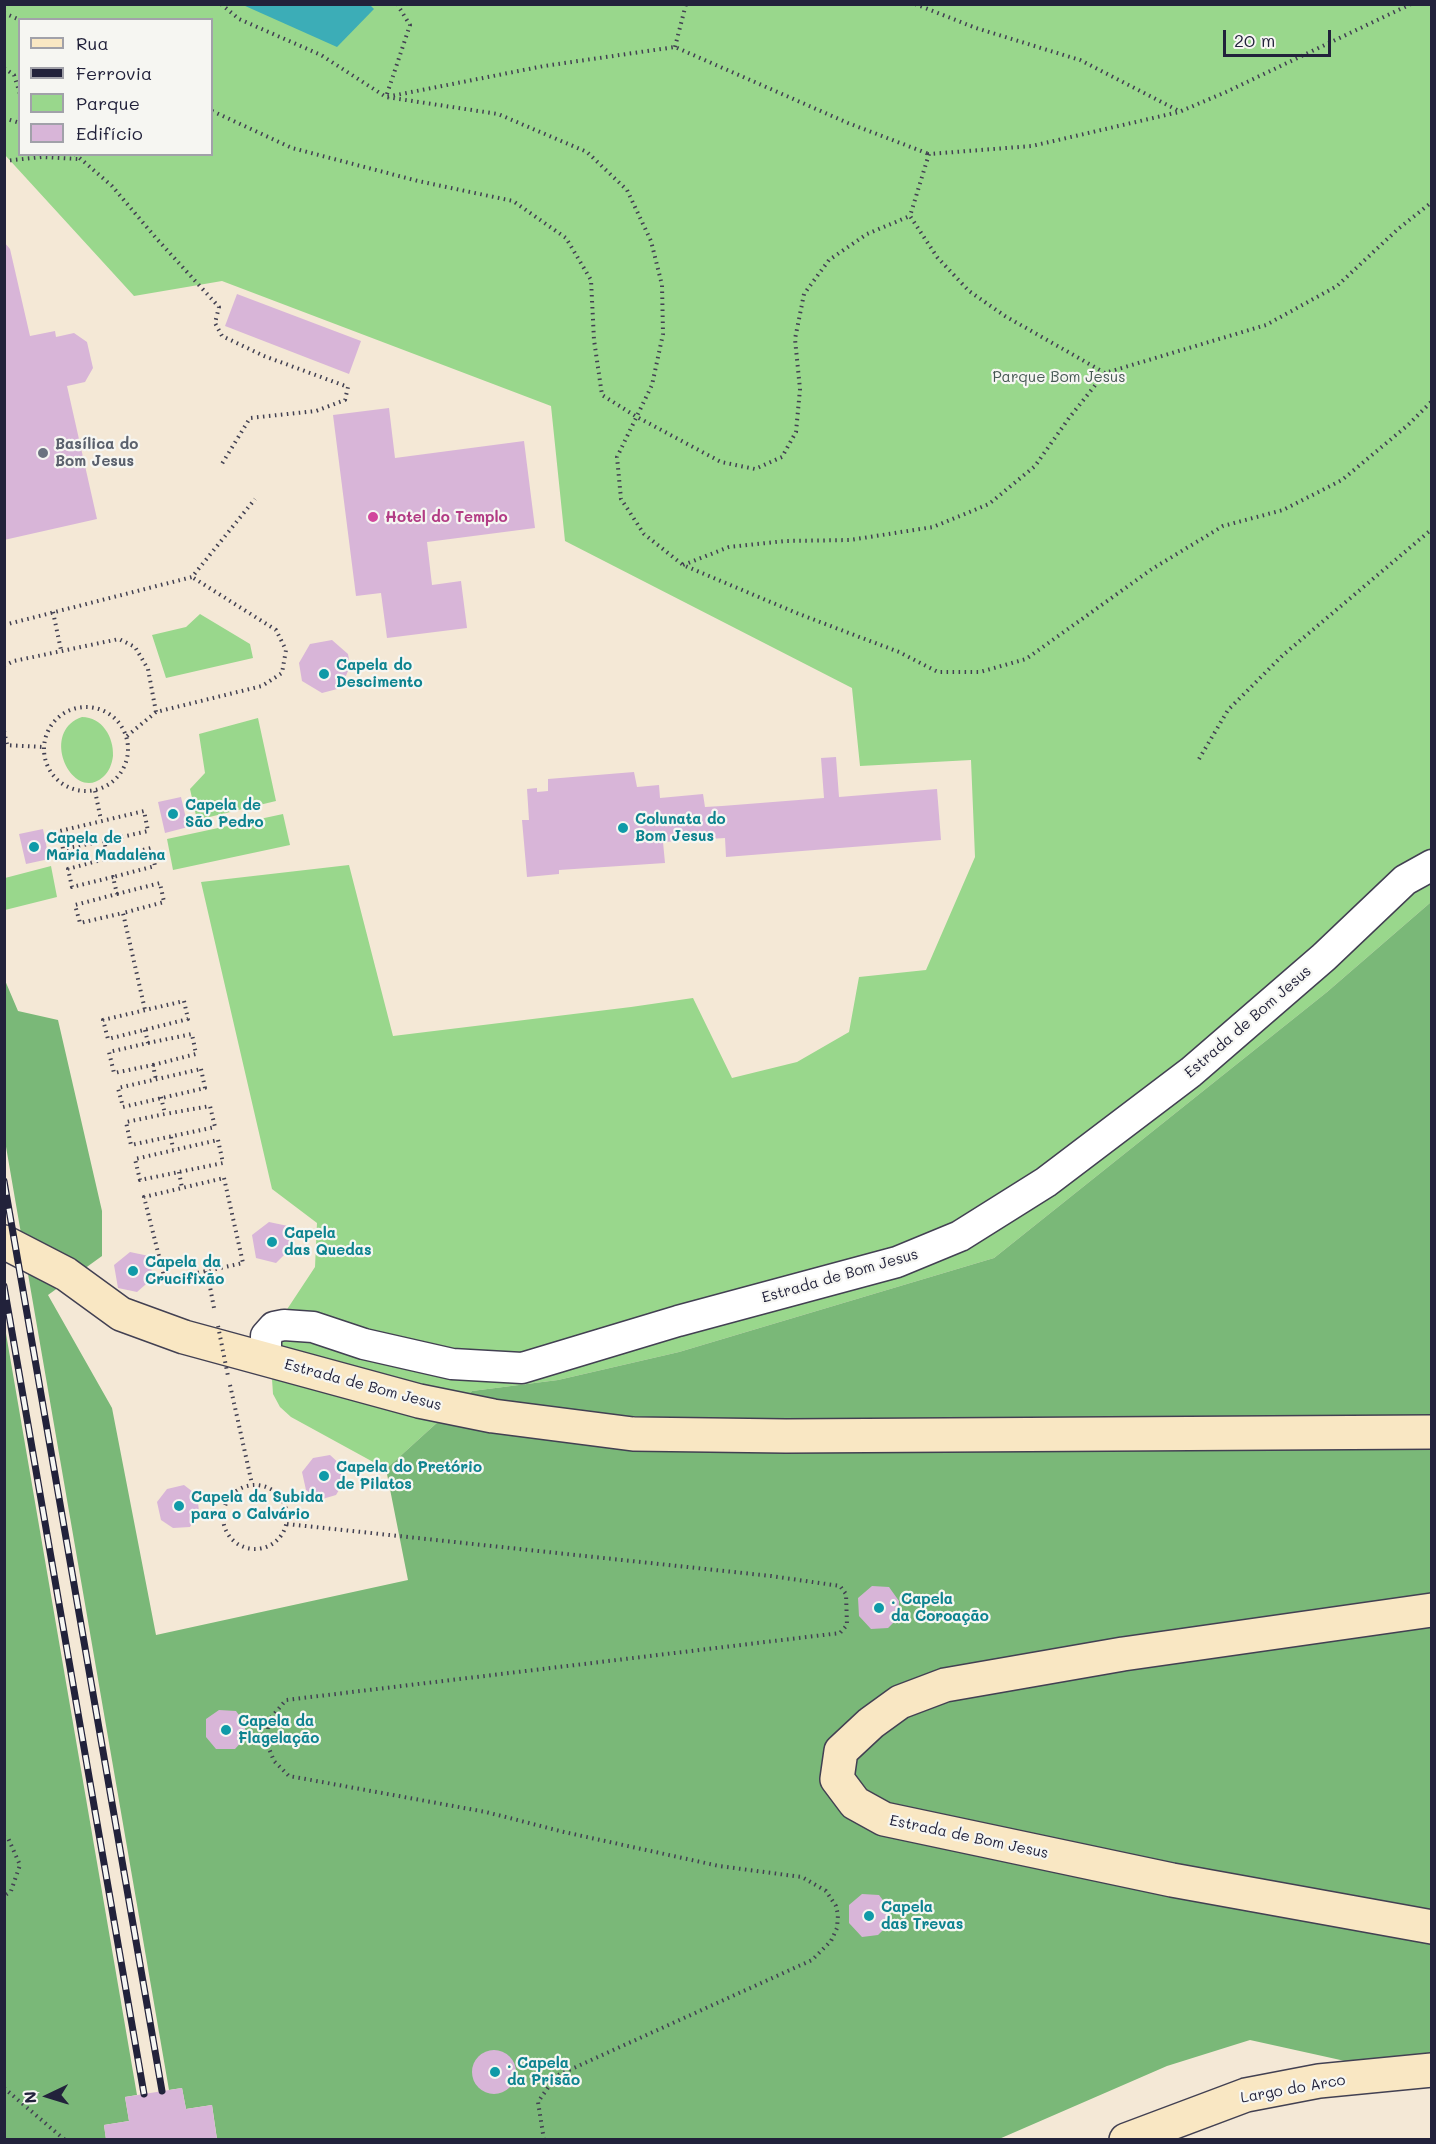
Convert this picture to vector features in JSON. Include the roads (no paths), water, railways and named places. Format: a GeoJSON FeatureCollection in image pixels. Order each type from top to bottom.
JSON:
{"type":"FeatureCollection","features":[{"type":"Feature","properties":{"kind":"main road","name":"Estrada de Bom Jesus"},"geometry":{"type":"LineString","coordinates":[[4,1242],[66,1274],[121,1314],[184,1337],[419,1401],[493,1416],[633,1434],[786,1436],[1431,1432]]}},
{"type":"Feature","properties":{"kind":"main road","name":"Estrada de Bom Jesus"},"geometry":{"type":"LineString","coordinates":[[1431,1610],[1123,1654],[945,1685],[900,1701],[871,1724],[841,1751],[837,1779],[855,1803],[884,1818],[1172,1880],[1431,1927]]}},
{"type":"Feature","properties":{"kind":"main road","name":"Largo do Arco"},"geometry":{"type":"LineString","coordinates":[[1126,2139],[1246,2095],[1319,2081],[1431,2070]]}},
{"type":"Feature","properties":{"kind":"street","name":"Estrada de Bom Jesus"},"geometry":{"type":"LineString","coordinates":[[266,1359],[266,1336],[274,1327],[313,1327],[364,1344],[452,1364],[522,1368],[678,1321],[897,1262],[960,1236],[1046,1182],[1191,1072],[1324,957],[1405,880],[1431,865]]}},
{"type":"Feature","properties":{"kind":"water"},"geometry":{"type":"Polygon","coordinates":[[[243,5],[370,5],[374,9],[337,47],[243,5]]]}},
{"type":"Feature","properties":{"kind":"railway"},"geometry":{"type":"LineString","coordinates":[[4,1181],[162,2091]]}},
{"type":"Feature","properties":{"kind":"railway"},"geometry":{"type":"LineString","coordinates":[[4,1286],[144,2094]]}},
{"type":"Feature","properties":{"kind":"place","name":"Basílica do Bom Jesus"},"geometry":{"type":"Point","coordinates":[43,453]}},
{"type":"Feature","properties":{"kind":"place","name":"Hotel do Templo"},"geometry":{"type":"Point","coordinates":[373,517]}},
{"type":"Feature","properties":{"kind":"place","name":"Capela do Descimento"},"geometry":{"type":"Point","coordinates":[324,674]}},
{"type":"Feature","properties":{"kind":"place","name":"Capela de São Pedro"},"geometry":{"type":"Point","coordinates":[173,814]}},
{"type":"Feature","properties":{"kind":"place","name":"Colunata do Bom Jesus"},"geometry":{"type":"Point","coordinates":[623,828]}},
{"type":"Feature","properties":{"kind":"place","name":"Capela de Maria Madalena"},"geometry":{"type":"Point","coordinates":[34,847]}},
{"type":"Feature","properties":{"kind":"place","name":"Capela das Quedas"},"geometry":{"type":"Point","coordinates":[272,1242]}},
{"type":"Feature","properties":{"kind":"place","name":"Capela da Crucifixão"},"geometry":{"type":"Point","coordinates":[133,1271]}},
{"type":"Feature","properties":{"kind":"place","name":"Capela do Pretório de Pilatos"},"geometry":{"type":"Point","coordinates":[324,1476]}},
{"type":"Feature","properties":{"kind":"place","name":"Capela da Subida para o Calvário"},"geometry":{"type":"Point","coordinates":[179,1506]}},
{"type":"Feature","properties":{"kind":"place","name":". Capela da Coroação"},"geometry":{"type":"Point","coordinates":[879,1608]}},
{"type":"Feature","properties":{"kind":"place","name":"Capela da Flagelação"},"geometry":{"type":"Point","coordinates":[226,1730]}},
{"type":"Feature","properties":{"kind":"place","name":"Capela das Trevas"},"geometry":{"type":"Point","coordinates":[869,1916]}},
{"type":"Feature","properties":{"kind":"place","name":". Capela da Prisão"},"geometry":{"type":"Point","coordinates":[495,2072]}},
{"type":"Feature","properties":{"kind":"park label","name":"Parque Bom Jesus"},"geometry":{"type":"Point","coordinates":[1059,377]}}]}
